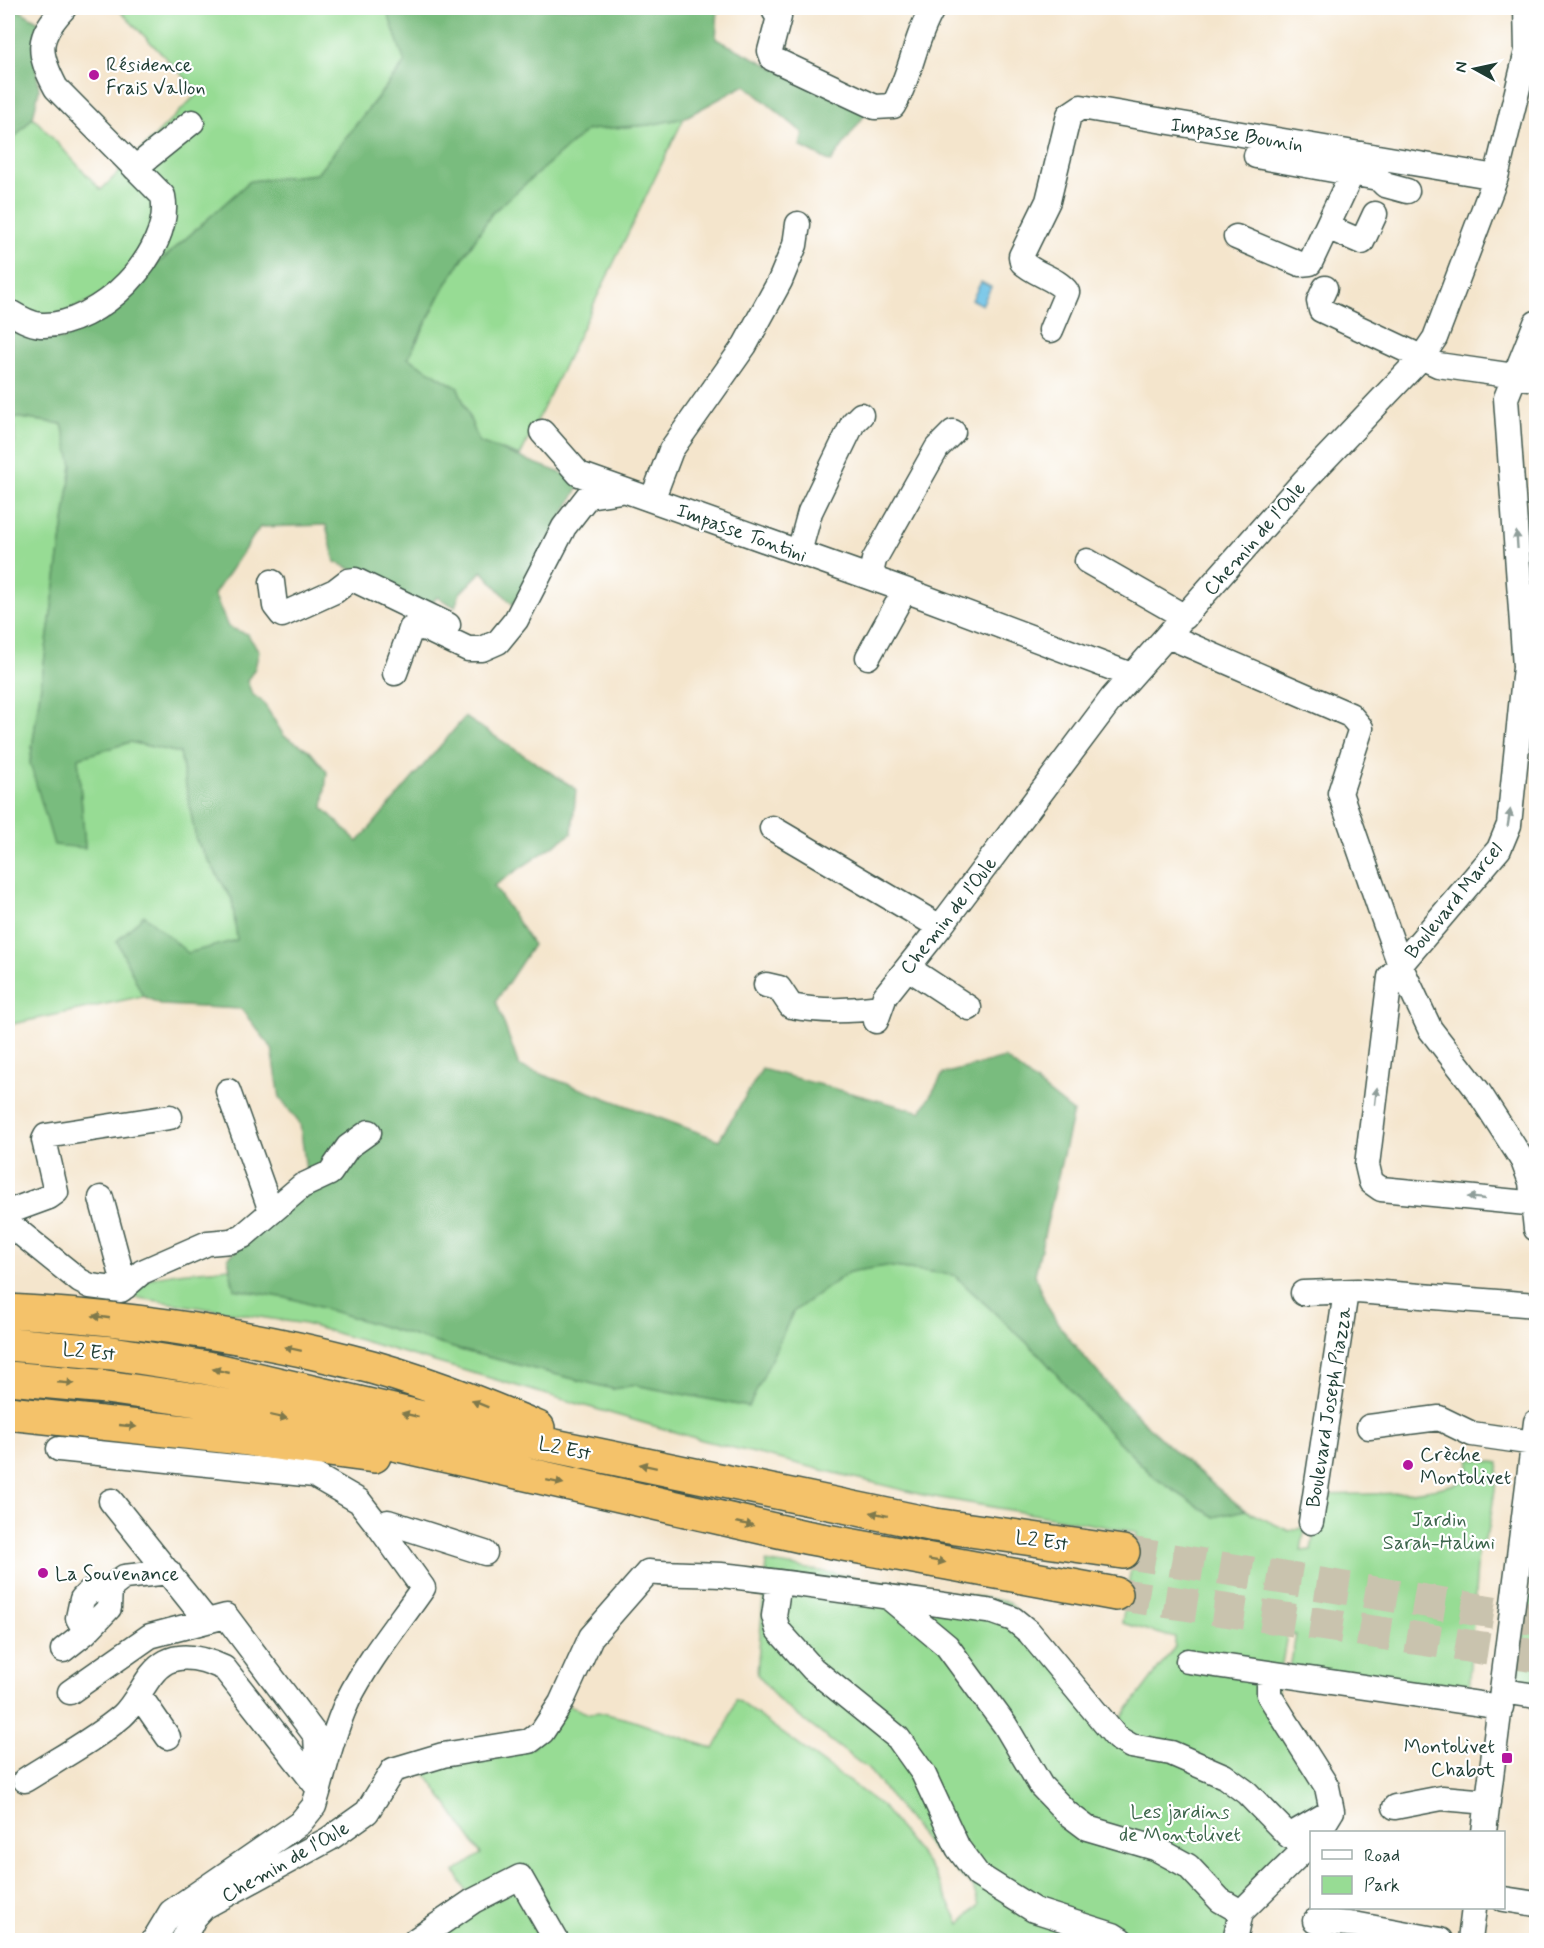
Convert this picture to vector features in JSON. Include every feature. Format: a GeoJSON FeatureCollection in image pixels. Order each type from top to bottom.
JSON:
{"type":"FeatureCollection","features":[{"type":"Feature","properties":{"kind":"highway"},"geometry":{"type":"LineString","coordinates":[[8,1311],[89,1315],[217,1333],[351,1361],[457,1394],[612,1458]]}},
{"type":"Feature","properties":{"kind":"highway","name":"L2 Est"},"geometry":{"type":"LineString","coordinates":[[8,1344],[112,1353],[208,1368],[449,1424],[935,1525],[1123,1552]]}},
{"type":"Feature","properties":{"kind":"highway","name":"L2 Est"},"geometry":{"type":"LineString","coordinates":[[8,1378],[106,1387],[204,1401],[302,1421],[498,1469],[805,1537],[1116,1594]]}},
{"type":"Feature","properties":{"kind":"highway"},"geometry":{"type":"LineString","coordinates":[[8,1413],[498,1469]]}},
{"type":"Feature","properties":{"kind":"street"},"geometry":{"type":"LineString","coordinates":[[8,311],[24,321],[40,325],[76,319],[95,310],[123,288],[150,253],[161,233],[166,211],[163,196],[56,88],[45,67],[42,44],[48,25],[64,8]]}},
{"type":"Feature","properties":{"kind":"street"},"geometry":{"type":"LineString","coordinates":[[775,12],[779,17],[777,33],[770,51],[772,59],[875,107],[893,106],[903,90],[923,25],[933,8]]}},
{"type":"Feature","properties":{"kind":"street","name":"Chemin de l'Oule"},"geometry":{"type":"LineString","coordinates":[[766,985],[779,988],[791,1006],[810,1010],[878,1014],[885,996],[1131,675],[1305,480],[1422,357],[1435,338],[1496,177],[1527,51],[1526,8]]}},
{"type":"Feature","properties":{"kind":"street","name":"Impasse Bounin"},"geometry":{"type":"LineString","coordinates":[[1051,330],[1067,292],[1062,286],[1029,269],[1022,262],[1022,256],[1048,201],[1069,115],[1081,107],[1357,164],[1496,177]]}},
{"type":"Feature","properties":{"kind":"street"},"geometry":{"type":"LineString","coordinates":[[135,168],[192,122]]}},
{"type":"Feature","properties":{"kind":"street"},"geometry":{"type":"LineString","coordinates":[[1256,156],[1357,164],[1385,184],[1407,190]]}},
{"type":"Feature","properties":{"kind":"street"},"geometry":{"type":"LineString","coordinates":[[1236,237],[1300,264],[1310,262],[1357,164]]}},
{"type":"Feature","properties":{"kind":"street"},"geometry":{"type":"LineString","coordinates":[[1327,227],[1362,242],[1375,214]]}},
{"type":"Feature","properties":{"kind":"street"},"geometry":{"type":"LineString","coordinates":[[652,500],[671,450],[745,345],[775,290],[795,245],[798,224]]}},
{"type":"Feature","properties":{"kind":"street"},"geometry":{"type":"LineString","coordinates":[[1325,288],[1319,302],[1321,310],[1438,365],[1525,377]]}},
{"type":"Feature","properties":{"kind":"street","name":"Boulevard Marcel"},"geometry":{"type":"LineString","coordinates":[[1535,1218],[1527,1203],[1381,1189],[1371,1182],[1367,1165],[1390,977],[1499,849],[1509,825],[1525,667],[1506,398],[1525,377],[1536,323]]}},
{"type":"Feature","properties":{"kind":"street"},"geometry":{"type":"LineString","coordinates":[[805,554],[801,545],[810,512],[853,423],[861,416]]}},
{"type":"Feature","properties":{"kind":"street","name":"Impasse Tontini"},"geometry":{"type":"LineString","coordinates":[[542,432],[579,474],[875,579],[1131,675]]}},
{"type":"Feature","properties":{"kind":"street"},"geometry":{"type":"LineString","coordinates":[[875,579],[872,569],[874,560],[927,465],[953,432]]}},
{"type":"Feature","properties":{"kind":"street"},"geometry":{"type":"LineString","coordinates":[[395,673],[411,629],[424,628],[468,649],[482,649],[498,642],[516,620],[564,526],[588,496],[627,491]]}},
{"type":"Feature","properties":{"kind":"street"},"geometry":{"type":"LineString","coordinates":[[1087,561],[1185,617]]}},
{"type":"Feature","properties":{"kind":"street"},"geometry":{"type":"LineString","coordinates":[[272,582],[274,606],[282,615],[336,591],[348,581],[355,580],[470,635],[481,636],[516,620]]}},
{"type":"Feature","properties":{"kind":"street"},"geometry":{"type":"LineString","coordinates":[[868,657],[905,590]]}},
{"type":"Feature","properties":{"kind":"street"},"geometry":{"type":"LineString","coordinates":[[1168,636],[1356,720],[1361,729],[1340,793],[1400,965],[1430,1029],[1478,1091],[1523,1161],[1531,1182],[1535,1218]]}},
{"type":"Feature","properties":{"kind":"street"},"geometry":{"type":"LineString","coordinates":[[772,828],[940,927]]}},
{"type":"Feature","properties":{"kind":"street"},"geometry":{"type":"LineString","coordinates":[[908,968],[969,1008]]}},
{"type":"Feature","properties":{"kind":"street"},"geometry":{"type":"LineString","coordinates":[[228,1091],[271,1211]]}},
{"type":"Feature","properties":{"kind":"street"},"geometry":{"type":"LineString","coordinates":[[8,1212],[49,1197],[56,1192],[44,1140],[46,1136],[170,1117]]}},
{"type":"Feature","properties":{"kind":"street"},"geometry":{"type":"LineString","coordinates":[[8,1223],[80,1281],[90,1286],[123,1289],[142,1272],[208,1242],[231,1241],[243,1236],[302,1186],[330,1173],[348,1147],[369,1132]]}},
{"type":"Feature","properties":{"kind":"street"},"geometry":{"type":"LineString","coordinates":[[101,1198],[123,1289]]}},
{"type":"Feature","properties":{"kind":"street","name":"Boulevard Joseph Piazza"},"geometry":{"type":"LineString","coordinates":[[1311,1521],[1346,1292]]}},
{"type":"Feature","properties":{"kind":"street","name":"Boulevard Joseph Piazza"},"geometry":{"type":"LineString","coordinates":[[1303,1293],[1346,1292],[1536,1305]]}},
{"type":"Feature","properties":{"kind":"street"},"geometry":{"type":"LineString","coordinates":[[1369,1427],[1438,1418],[1472,1434],[1535,1433],[1532,1492],[1484,1831]]}},
{"type":"Feature","properties":{"kind":"street"},"geometry":{"type":"LineString","coordinates":[[59,1449],[314,1474],[359,1501],[423,1588],[348,1701],[333,1739],[314,1806],[300,1823],[171,1912],[154,1941]]}},
{"type":"Feature","properties":{"kind":"street"},"geometry":{"type":"LineString","coordinates":[[111,1501],[206,1620]]}},
{"type":"Feature","properties":{"kind":"street"},"geometry":{"type":"LineString","coordinates":[[380,1528],[388,1522],[485,1553]]}},
{"type":"Feature","properties":{"kind":"street"},"geometry":{"type":"LineString","coordinates":[[63,1650],[86,1632],[78,1618],[82,1599],[90,1591],[110,1588],[124,1577],[169,1572]]}},
{"type":"Feature","properties":{"kind":"street","name":"Chemin de l'Oule"},"geometry":{"type":"LineString","coordinates":[[183,1941],[194,1918],[204,1907],[329,1839],[367,1812],[393,1770],[443,1755],[530,1741],[542,1732],[561,1703],[591,1637],[648,1572],[677,1576],[704,1574],[779,1582]]}},
{"type":"Feature","properties":{"kind":"street"},"geometry":{"type":"LineString","coordinates":[[1121,1941],[1113,1935],[1034,1910],[978,1875],[958,1848],[922,1773],[898,1738],[813,1669],[778,1630],[774,1616],[779,1582],[993,1612],[1013,1619],[1029,1632],[1117,1738],[1131,1746],[1171,1753],[1224,1776],[1247,1793],[1289,1836],[1332,1811]]}},
{"type":"Feature","properties":{"kind":"street"},"geometry":{"type":"LineString","coordinates":[[886,1596],[947,1646],[1005,1725],[1041,1786],[1066,1813],[1087,1828],[1155,1848],[1188,1866],[1220,1900],[1241,1912]]}},
{"type":"Feature","properties":{"kind":"street"},"geometry":{"type":"LineString","coordinates":[[70,1692],[150,1636],[226,1616],[316,1736],[319,1789]]}},
{"type":"Feature","properties":{"kind":"street"},"geometry":{"type":"LineString","coordinates":[[25,1780],[122,1715],[152,1675],[166,1662],[187,1658],[207,1660],[224,1668],[319,1789]]}},
{"type":"Feature","properties":{"kind":"street"},"geometry":{"type":"LineString","coordinates":[[1188,1661],[1269,1673],[1502,1699],[1536,1696]]}},
{"type":"Feature","properties":{"kind":"street"},"geometry":{"type":"LineString","coordinates":[[1269,1673],[1269,1695],[1327,1787],[1332,1811],[1320,1831]]}},
{"type":"Feature","properties":{"kind":"street"},"geometry":{"type":"LineString","coordinates":[[139,1695],[168,1737]]}},
{"type":"Feature","properties":{"kind":"street"},"geometry":{"type":"LineString","coordinates":[[1395,1807],[1442,1798],[1488,1802]]}},
{"type":"Feature","properties":{"kind":"street"},"geometry":{"type":"LineString","coordinates":[[1235,1941],[1241,1912],[1310,1843]]}},
{"type":"Feature","properties":{"kind":"street"},"geometry":{"type":"LineString","coordinates":[[416,1941],[473,1901],[520,1877],[556,1941]]}},
{"type":"Feature","properties":{"kind":"street"},"geometry":{"type":"LineString","coordinates":[[1505,1899],[1536,1904]]}},
{"type":"Feature","properties":{"kind":"street"},"geometry":{"type":"LineString","coordinates":[[1470,1941],[1474,1909]]}},
{"type":"Feature","properties":{"kind":"street"},"geometry":{"type":"LineString","coordinates":[[1315,1921],[1359,1925],[1440,1941]]}},
{"type":"Feature","properties":{"kind":"green space"},"geometry":{"type":"Polygon","coordinates":[[[8,8],[15,8],[39,22],[34,46],[39,90],[33,117],[8,145],[8,8]]]}},
{"type":"Feature","properties":{"kind":"green space"},"geometry":{"type":"Polygon","coordinates":[[[117,8],[387,8],[405,62],[317,174],[250,181],[143,277],[68,311],[38,318],[8,301],[8,145],[33,117],[101,190],[199,92],[117,8]]]}},
{"type":"Feature","properties":{"kind":"green space"},"geometry":{"type":"Polygon","coordinates":[[[386,8],[718,8],[716,39],[866,113],[831,162],[800,146],[803,133],[745,85],[684,118],[649,125],[587,130],[492,213],[444,287],[408,358],[458,388],[479,442],[582,481],[513,605],[482,571],[460,593],[455,607],[437,597],[427,609],[371,578],[335,562],[326,525],[260,527],[214,594],[228,627],[247,634],[259,651],[255,668],[247,681],[252,694],[263,702],[284,736],[309,750],[327,772],[323,808],[358,842],[465,717],[576,789],[572,833],[494,886],[533,945],[496,1001],[519,1066],[719,1140],[762,1069],[921,1112],[943,1074],[1005,1058],[1073,1112],[1035,1274],[1039,1288],[1066,1334],[1128,1406],[1183,1459],[1245,1510],[1214,1517],[1155,1478],[1092,1415],[1038,1353],[954,1275],[886,1266],[849,1272],[793,1312],[749,1407],[635,1385],[613,1389],[460,1350],[293,1299],[234,1289],[228,1258],[262,1225],[309,1194],[300,1124],[280,1098],[272,1048],[241,1009],[162,1005],[143,996],[117,941],[144,915],[188,953],[237,940],[232,899],[196,840],[180,753],[130,742],[78,758],[85,848],[54,845],[30,763],[72,465],[62,424],[14,417],[11,332],[63,339],[106,319],[143,277],[250,181],[317,174],[405,63],[386,8]]]}},
{"type":"Feature","properties":{"kind":"green space"},"geometry":{"type":"Polygon","coordinates":[[[684,118],[520,456],[479,442],[458,388],[408,359],[444,288],[492,213],[587,130],[649,125],[684,118]]]}},
{"type":"Feature","properties":{"kind":"green space"},"geometry":{"type":"Polygon","coordinates":[[[14,417],[62,424],[72,465],[30,763],[85,848],[78,758],[130,742],[180,753],[196,840],[232,899],[238,940],[188,953],[117,941],[143,996],[8,1025],[8,445],[15,443],[14,417]]]}},
{"type":"Feature","properties":{"kind":"green space"},"geometry":{"type":"Polygon","coordinates":[[[886,1266],[954,1275],[1038,1353],[1092,1415],[1155,1478],[1214,1517],[1245,1510],[1289,1531],[1305,1527],[1301,1551],[1311,1550],[1320,1495],[1395,1493],[1432,1489],[1467,1480],[1470,1459],[1499,1463],[1489,1528],[1478,1551],[1468,1693],[1290,1668],[1296,1635],[1287,1634],[1277,1693],[1341,1810],[1313,1831],[1310,1831],[1310,1835],[1247,1923],[1245,1940],[430,1940],[476,1907],[455,1872],[481,1854],[421,1767],[533,1747],[567,1705],[589,1714],[598,1712],[631,1720],[714,1749],[725,1729],[736,1699],[882,1806],[934,1873],[960,1924],[979,1905],[973,1887],[930,1847],[869,1770],[781,1703],[757,1674],[766,1562],[1009,1602],[1118,1722],[1175,1647],[1175,1638],[1122,1623],[1137,1532],[923,1495],[702,1440],[305,1324],[132,1297],[140,1282],[173,1274],[230,1268],[234,1289],[293,1299],[460,1350],[613,1389],[635,1385],[748,1407],[793,1312],[849,1272],[886,1266]]]}},
{"type":"Feature","properties":{"kind":"green space"},"geometry":{"type":"Polygon","coordinates":[[[1529,1596],[1536,1597],[1536,1686],[1518,1683],[1529,1596]]]}},
{"type":"Feature","properties":{"kind":"water"},"geometry":{"type":"Polygon","coordinates":[[[981,282],[991,287],[982,305],[972,300],[981,282]]]}},
{"type":"Feature","properties":{"kind":"tunnel"},"geometry":{"type":"LineString","coordinates":[[1123,1552],[1536,1619]]}},
{"type":"Feature","properties":{"kind":"tunnel"},"geometry":{"type":"LineString","coordinates":[[1116,1594],[1536,1656]]}},
{"type":"Feature","properties":{"kind":"place","name":"Résidence Frais Vallon"},"geometry":{"type":"Point","coordinates":[94,75]}},
{"type":"Feature","properties":{"kind":"place","name":"Crèche Montolivet"},"geometry":{"type":"Point","coordinates":[1408,1465]}},
{"type":"Feature","properties":{"kind":"place","name":"La Souvenance"},"geometry":{"type":"Point","coordinates":[43,1573]}},
{"type":"Feature","properties":{"kind":"place","name":"Montolivet Chabot"},"geometry":{"type":"Point","coordinates":[1507,1758]}},
{"type":"Feature","properties":{"kind":"park label","name":"Jardin Sarah-Halimi"},"geometry":{"type":"Point","coordinates":[1439,1530]}},
{"type":"Feature","properties":{"kind":"park label","name":"Les jardins de Montolivet"},"geometry":{"type":"Point","coordinates":[1180,1822]}}]}
